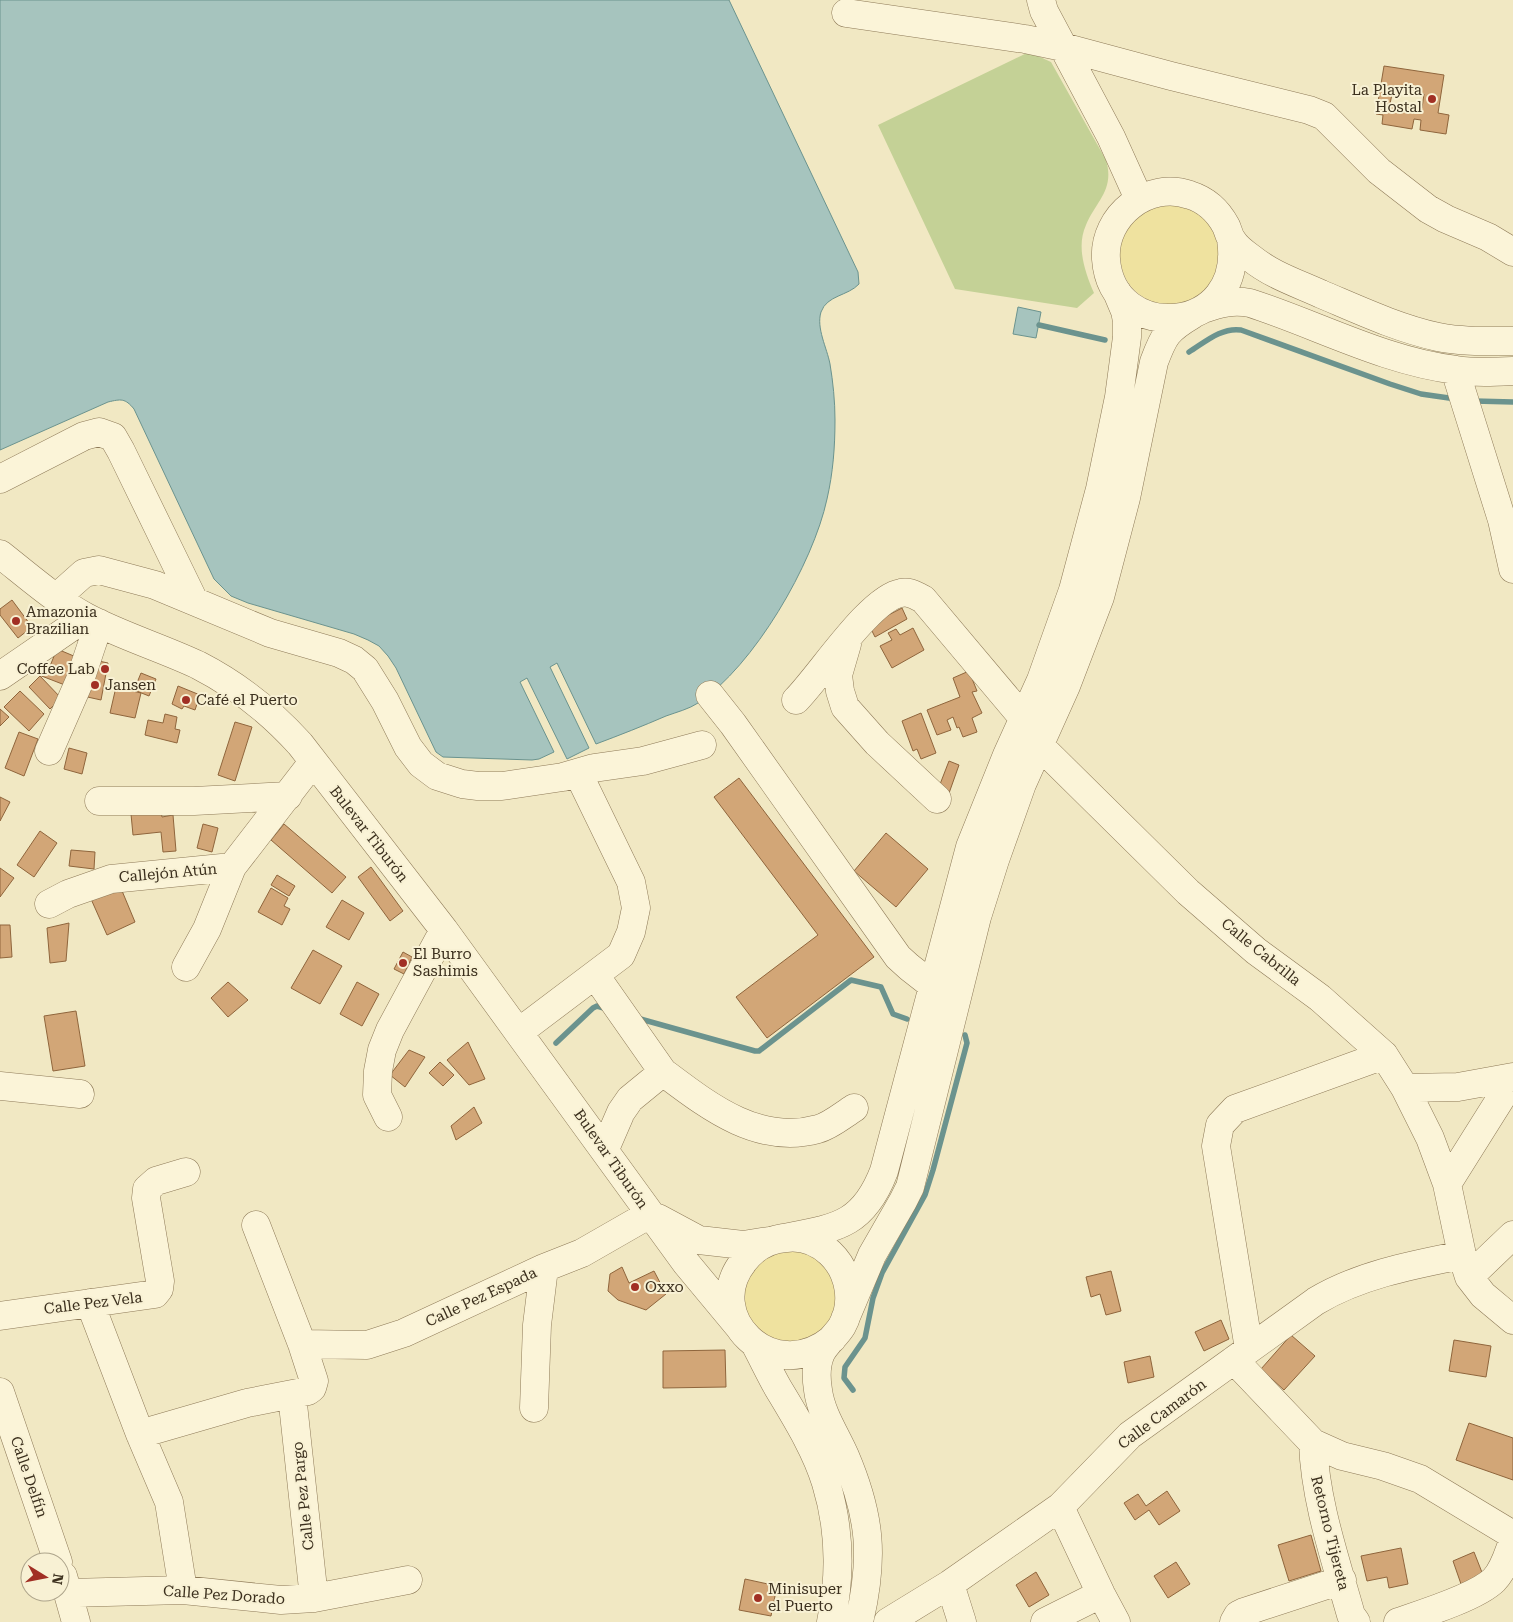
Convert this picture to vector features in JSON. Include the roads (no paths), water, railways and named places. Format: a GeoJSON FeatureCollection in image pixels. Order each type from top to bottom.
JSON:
{"type":"FeatureCollection","features":[{"type":"Feature","properties":{"kind":"street"},"geometry":{"type":"LineString","coordinates":[[1041,0],[1044,11],[1111,137],[1139,199]]}},
{"type":"Feature","properties":{"kind":"street"},"geometry":{"type":"LineString","coordinates":[[846,13],[1025,39],[1064,47],[1309,110],[1324,116],[1379,171],[1428,209],[1488,237],[1513,252]]}},
{"type":"Feature","properties":{"kind":"street"},"geometry":{"type":"LineString","coordinates":[[831,1622],[837,1598],[839,1551],[826,1483],[807,1439],[732,1306],[733,1283],[743,1261],[760,1246],[777,1239],[819,1231],[844,1222],[858,1214],[875,1192],[884,1171],[932,984],[970,847],[1007,755],[1041,680],[1073,590],[1100,489],[1119,397],[1127,337],[1125,311],[1108,270],[1106,258],[1108,241],[1114,224],[1121,214],[1139,199],[1163,192],[1189,194],[1211,207],[1224,222],[1231,239],[1233,259],[1229,279],[1214,301],[1173,326],[1161,342],[1154,362],[1126,498],[1100,597],[1066,686],[1016,801],[995,860],[977,917],[910,1187],[904,1201],[872,1255],[838,1329],[820,1356],[817,1371],[818,1390],[824,1410],[854,1478],[867,1527],[869,1554],[867,1580],[859,1622]]}},
{"type":"Feature","properties":{"kind":"street"},"geometry":{"type":"LineString","coordinates":[[1231,239],[1249,257],[1268,271],[1387,322],[1437,337],[1456,340],[1482,342],[1513,341]]}},
{"type":"Feature","properties":{"kind":"street"},"geometry":{"type":"LineString","coordinates":[[1117,292],[1134,308],[1156,318],[1180,318],[1225,302],[1250,303],[1400,358],[1426,365],[1477,372],[1513,371]]}},
{"type":"Feature","properties":{"kind":"street"},"geometry":{"type":"LineString","coordinates":[[1455,370],[1508,521],[1513,569]]}},
{"type":"Feature","properties":{"kind":"street"},"geometry":{"type":"LineString","coordinates":[[0,479],[84,436],[99,432],[113,437],[194,601]]}},
{"type":"Feature","properties":{"kind":"street","name":"Bulevar Tiburón"},"geometry":{"type":"LineString","coordinates":[[0,554],[56,598],[92,620],[198,666],[243,692],[285,728],[444,930],[686,1263],[748,1336]]}},
{"type":"Feature","properties":{"kind":"street"},"geometry":{"type":"LineString","coordinates":[[56,598],[84,574],[99,570],[155,585],[256,628],[339,653],[354,660],[366,669],[385,701],[408,747],[421,764],[437,776],[462,784],[502,786],[563,777],[594,768],[643,761],[702,745]]}},
{"type":"Feature","properties":{"kind":"street"},"geometry":{"type":"LineString","coordinates":[[796,700],[810,687],[863,620],[887,599],[899,593],[909,592],[923,599],[1024,718]]}},
{"type":"Feature","properties":{"kind":"street"},"geometry":{"type":"LineString","coordinates":[[0,676],[92,620]]}},
{"type":"Feature","properties":{"kind":"street"},"geometry":{"type":"LineString","coordinates":[[49,751],[80,680],[92,620]]}},
{"type":"Feature","properties":{"kind":"street"},"geometry":{"type":"LineString","coordinates":[[850,636],[838,675],[845,707],[877,743],[937,799]]}},
{"type":"Feature","properties":{"kind":"street"},"geometry":{"type":"LineString","coordinates":[[710,694],[898,957],[932,984]]}},
{"type":"Feature","properties":{"kind":"street","name":"Calle Cabrilla"},"geometry":{"type":"LineString","coordinates":[[1039,745],[1188,892],[1256,951],[1320,998],[1384,1055],[1406,1088],[1430,1138],[1447,1184],[1465,1266]]}},
{"type":"Feature","properties":{"kind":"street","name":"Callejón Atún"},"geometry":{"type":"LineString","coordinates":[[49,904],[68,894],[111,878],[232,867],[313,762]]}},
{"type":"Feature","properties":{"kind":"street"},"geometry":{"type":"LineString","coordinates":[[519,1032],[621,955],[632,932],[636,908],[631,882],[578,772]]}},
{"type":"Feature","properties":{"kind":"street"},"geometry":{"type":"LineString","coordinates":[[99,801],[194,801],[288,796]]}},
{"type":"Feature","properties":{"kind":"street"},"geometry":{"type":"LineString","coordinates":[[186,968],[207,929],[232,867]]}},
{"type":"Feature","properties":{"kind":"street"},"geometry":{"type":"LineString","coordinates":[[388,1117],[378,1095],[378,1071],[382,1050],[390,1030],[444,930]]}},
{"type":"Feature","properties":{"kind":"street"},"geometry":{"type":"LineString","coordinates":[[595,975],[663,1072],[705,1104],[734,1120],[762,1130],[792,1134],[820,1129],[854,1108]]}},
{"type":"Feature","properties":{"kind":"street"},"geometry":{"type":"LineString","coordinates":[[1384,1055],[1235,1109],[1220,1125],[1216,1146],[1241,1355],[1313,1443],[1342,1456],[1384,1466],[1420,1478],[1513,1535]]}},
{"type":"Feature","properties":{"kind":"street"},"geometry":{"type":"LineString","coordinates":[[605,1149],[621,1112],[630,1099],[663,1072]]}},
{"type":"Feature","properties":{"kind":"street"},"geometry":{"type":"LineString","coordinates":[[1406,1088],[1458,1087],[1513,1078]]}},
{"type":"Feature","properties":{"kind":"street"},"geometry":{"type":"LineString","coordinates":[[1447,1184],[1513,1078]]}},
{"type":"Feature","properties":{"kind":"street"},"geometry":{"type":"LineString","coordinates":[[0,1086],[80,1094]]}},
{"type":"Feature","properties":{"kind":"street","name":"Calle Pez Vela"},"geometry":{"type":"LineString","coordinates":[[0,1316],[154,1294],[159,1289],[160,1281],[146,1198],[147,1189],[150,1184],[156,1181],[186,1172]]}},
{"type":"Feature","properties":{"kind":"street","name":"Bulevar Tiburón"},"geometry":{"type":"LineString","coordinates":[[650,1214],[699,1240],[743,1245],[777,1239]]}},
{"type":"Feature","properties":{"kind":"street","name":"Calle Pez Espada"},"geometry":{"type":"LineString","coordinates":[[302,1344],[367,1345],[381,1342],[544,1268],[582,1253],[650,1214]]}},
{"type":"Feature","properties":{"kind":"street","name":"Calle Pez Pargo"},"geometry":{"type":"LineString","coordinates":[[256,1225],[302,1344],[314,1381],[312,1388],[300,1393],[314,1598]]}},
{"type":"Feature","properties":{"kind":"street"},"geometry":{"type":"LineString","coordinates":[[1513,1236],[1465,1266],[1484,1295],[1513,1320]]}},
{"type":"Feature","properties":{"kind":"street"},"geometry":{"type":"LineString","coordinates":[[748,1336],[774,1354],[792,1356],[809,1353],[825,1345],[838,1329],[849,1300],[849,1291],[844,1272],[834,1256],[811,1241],[792,1237],[777,1239]]}},
{"type":"Feature","properties":{"kind":"street","name":"Calle Camarón"},"geometry":{"type":"LineString","coordinates":[[888,1622],[950,1584],[1060,1507],[1130,1435],[1335,1289],[1413,1264],[1465,1266]]}},
{"type":"Feature","properties":{"kind":"street"},"geometry":{"type":"LineString","coordinates":[[534,1408],[537,1325],[544,1268]]}},
{"type":"Feature","properties":{"kind":"street"},"geometry":{"type":"LineString","coordinates":[[90,1303],[140,1434],[169,1502],[183,1590]]}},
{"type":"Feature","properties":{"kind":"street","name":"Calle Delfín"},"geometry":{"type":"LineString","coordinates":[[0,1392],[55,1552]]}},
{"type":"Feature","properties":{"kind":"street"},"geometry":{"type":"LineString","coordinates":[[140,1434],[247,1403],[300,1393]]}},
{"type":"Feature","properties":{"kind":"street","name":"Retorno Tijereta"},"geometry":{"type":"LineString","coordinates":[[1313,1443],[1315,1476],[1330,1542],[1352,1615],[1356,1622]]}},
{"type":"Feature","properties":{"kind":"street"},"geometry":{"type":"LineString","coordinates":[[1060,1507],[1116,1622]]}},
{"type":"Feature","properties":{"kind":"street"},"geometry":{"type":"LineString","coordinates":[[1398,1622],[1444,1605],[1488,1585],[1496,1578],[1504,1565],[1513,1541]]}},
{"type":"Feature","properties":{"kind":"street","name":"Calle Pez Dorado"},"geometry":{"type":"LineString","coordinates":[[70,1593],[183,1590],[280,1611],[314,1598],[408,1580]]}},
{"type":"Feature","properties":{"kind":"street"},"geometry":{"type":"LineString","coordinates":[[1234,1622],[1238,1615],[1244,1612],[1342,1580]]}},
{"type":"Feature","properties":{"kind":"street"},"geometry":{"type":"LineString","coordinates":[[950,1584],[962,1622]]}},
{"type":"Feature","properties":{"kind":"street"},"geometry":{"type":"LineString","coordinates":[[1045,1622],[1102,1594]]}},
{"type":"Feature","properties":{"kind":"street"},"geometry":{"type":"LineString","coordinates":[[70,1597],[76,1622]]}},
{"type":"Feature","properties":{"kind":"water"},"geometry":{"type":"Polygon","coordinates":[[[0,0],[729,0],[858,272],[859,284],[828,302],[821,312],[820,318],[821,331],[831,371],[835,420],[831,479],[820,525],[795,582],[778,612],[740,665],[698,703],[596,744],[557,663],[550,667],[589,748],[567,759],[527,678],[520,682],[554,752],[532,760],[443,757],[436,752],[396,668],[379,646],[354,634],[248,603],[231,596],[214,579],[134,409],[128,403],[120,400],[108,402],[0,450],[0,0]]]}},
{"type":"Feature","properties":{"kind":"water"},"geometry":{"type":"Polygon","coordinates":[[[1018,307],[1041,312],[1036,338],[1013,334],[1018,307]]]}},
{"type":"Feature","properties":{"kind":"waterway"},"geometry":{"type":"LineString","coordinates":[[1039,325],[1105,340]]}},
{"type":"Feature","properties":{"kind":"waterway"},"geometry":{"type":"LineString","coordinates":[[1189,352],[1220,333],[1241,330],[1390,384],[1421,394],[1449,398]]}},
{"type":"Feature","properties":{"kind":"waterway"},"geometry":{"type":"LineString","coordinates":[[1474,401],[1513,402]]}},
{"type":"Feature","properties":{"kind":"waterway"},"geometry":{"type":"LineString","coordinates":[[637,1018],[759,1051],[851,980],[881,987],[893,1014],[907,1019]]}},
{"type":"Feature","properties":{"kind":"waterway"},"geometry":{"type":"LineString","coordinates":[[556,1043],[593,1008],[597,1006],[607,1009]]}},
{"type":"Feature","properties":{"kind":"waterway"},"geometry":{"type":"LineString","coordinates":[[853,1390],[844,1378],[845,1367],[865,1338],[873,1298],[882,1273],[925,1195],[967,1043],[965,1035]]}},
{"type":"Feature","properties":{"kind":"place","name":"La Playita Hostal"},"geometry":{"type":"Point","coordinates":[1432,99]}},
{"type":"Feature","properties":{"kind":"place","name":"Amazonia Brazilian"},"geometry":{"type":"Point","coordinates":[16,621]}},
{"type":"Feature","properties":{"kind":"place","name":"Coffee Lab"},"geometry":{"type":"Point","coordinates":[105,669]}},
{"type":"Feature","properties":{"kind":"place","name":"Jansen"},"geometry":{"type":"Point","coordinates":[95,685]}},
{"type":"Feature","properties":{"kind":"place","name":"Café el Puerto"},"geometry":{"type":"Point","coordinates":[186,700]}},
{"type":"Feature","properties":{"kind":"place","name":"El Burro Sashimis"},"geometry":{"type":"Point","coordinates":[403,963]}},
{"type":"Feature","properties":{"kind":"place","name":"Oxxo"},"geometry":{"type":"Point","coordinates":[635,1287]}},
{"type":"Feature","properties":{"kind":"place","name":"Minisuper el Puerto"},"geometry":{"type":"Point","coordinates":[758,1598]}}]}
